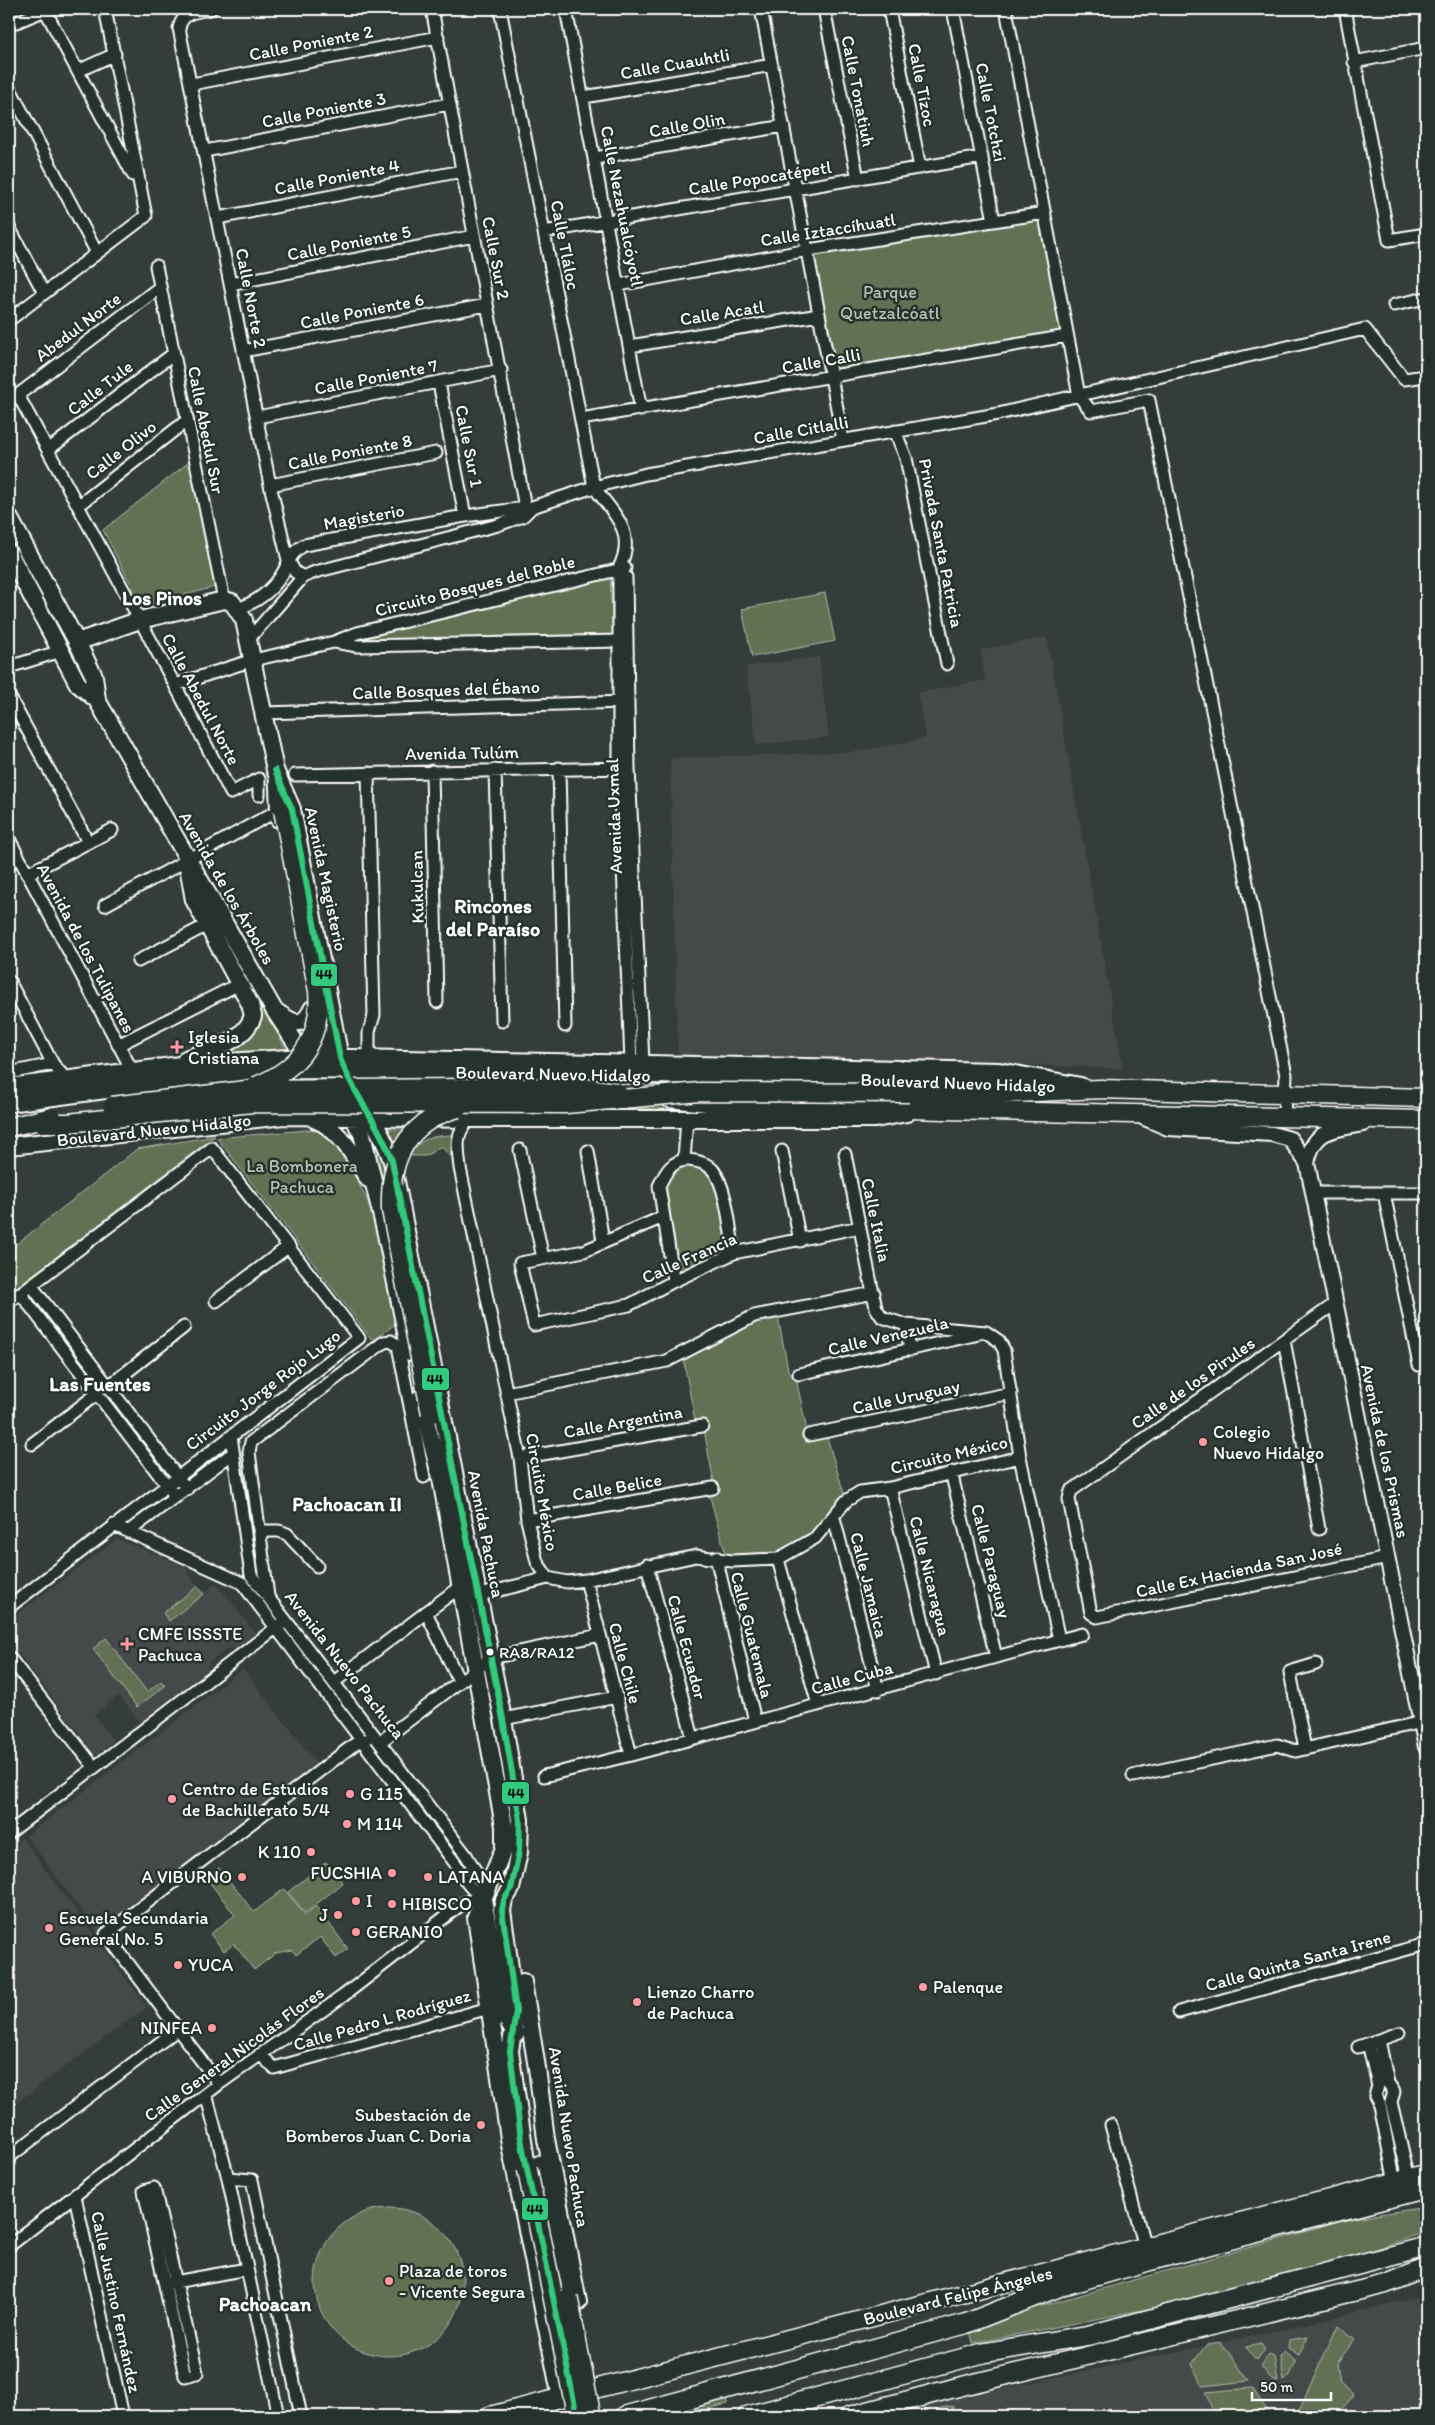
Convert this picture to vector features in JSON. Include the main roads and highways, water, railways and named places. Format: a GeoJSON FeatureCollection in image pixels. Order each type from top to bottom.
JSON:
{"type":"FeatureCollection","features":[{"type":"Feature","properties":{"kind":"highway"},"geometry":{"type":"LineString","coordinates":[[534,2166],[577,2416]]}},
{"type":"Feature","properties":{"kind":"highway"},"geometry":{"type":"LineString","coordinates":[[534,2166],[591,2416]]}},
{"type":"Feature","properties":{"kind":"highway","name":"Boulevard Felipe Ángeles"},"geometry":{"type":"LineString","coordinates":[[625,2416],[965,2324],[1062,2286],[1426,2188]]}},
{"type":"Feature","properties":{"kind":"highway"},"geometry":{"type":"LineString","coordinates":[[787,2416],[985,2366],[1090,2335],[1426,2247]]}},
{"type":"Feature","properties":{"kind":"highway"},"geometry":{"type":"LineString","coordinates":[[1085,2280],[1101,2260]]}},
{"type":"Feature","properties":{"kind":"highway"},"geometry":{"type":"LineString","coordinates":[[1032,2277],[1062,2286]]}},
{"type":"Feature","properties":{"kind":"highway"},"geometry":{"type":"LineString","coordinates":[[611,2416],[632,2408],[981,2308],[1011,2306]]}},
{"type":"Feature","properties":{"kind":"highway"},"geometry":{"type":"LineString","coordinates":[[748,2416],[983,2353],[1090,2335]]}},
{"type":"Feature","properties":{"kind":"main road","name":"Avenida de los Árboles"},"geometry":{"type":"LineString","coordinates":[[9,517],[94,676],[97,700]]}},
{"type":"Feature","properties":{"kind":"main road","name":"Avenida de los Árboles"},"geometry":{"type":"LineString","coordinates":[[9,553],[78,684],[97,700],[274,1010],[304,1057],[331,1089]]}},
{"type":"Feature","properties":{"kind":"main road","name":"Avenida Magisterio"},"geometry":{"type":"LineString","coordinates":[[77,642],[140,620],[224,600],[232,602],[238,609],[249,639],[275,770],[292,809],[342,1065]]}},
{"type":"Feature","properties":{"kind":"main road"},"geometry":{"type":"LineString","coordinates":[[246,1090],[272,1080],[297,1061],[308,1046],[317,1020],[318,991],[279,811],[275,770]]}},
{"type":"Feature","properties":{"kind":"main road"},"geometry":{"type":"LineString","coordinates":[[180,1065],[186,1060],[236,1039],[247,1028],[253,1016],[253,1011],[194,900],[187,859]]}},
{"type":"Feature","properties":{"kind":"main road"},"geometry":{"type":"LineString","coordinates":[[274,1010],[288,1020],[301,1022],[306,1020],[312,1009],[319,1040],[328,1052],[342,1065],[373,1118]]}},
{"type":"Feature","properties":{"kind":"main road"},"geometry":{"type":"LineString","coordinates":[[334,1024],[343,1044],[349,1051],[369,1058],[406,1066],[637,1062],[999,1071],[1100,1089]]}},
{"type":"Feature","properties":{"kind":"main road"},"geometry":{"type":"LineString","coordinates":[[11,1078],[66,1079],[180,1065],[304,1057],[342,1065],[369,1058]]}},
{"type":"Feature","properties":{"kind":"main road"},"geometry":{"type":"LineString","coordinates":[[575,1074],[611,1062]]}},
{"type":"Feature","properties":{"kind":"main road"},"geometry":{"type":"LineString","coordinates":[[284,1116],[339,1083],[342,1065]]}},
{"type":"Feature","properties":{"kind":"main road","name":"Boulevard Nuevo Hidalgo"},"geometry":{"type":"LineString","coordinates":[[9,1103],[209,1076],[316,1071],[342,1065],[575,1074],[991,1082],[1100,1089],[1426,1098]]}},
{"type":"Feature","properties":{"kind":"main road"},"geometry":{"type":"LineString","coordinates":[[353,1118],[354,1105],[360,1096],[406,1066]]}},
{"type":"Feature","properties":{"kind":"main road","name":"Boulevard Nuevo Hidalgo"},"geometry":{"type":"LineString","coordinates":[[9,1125],[88,1110],[246,1090],[576,1087],[703,1103],[1135,1113],[1172,1122],[1266,1125],[1276,1123],[1284,1116],[1426,1120]]}},
{"type":"Feature","properties":{"kind":"main road"},"geometry":{"type":"LineString","coordinates":[[331,1089],[353,1118],[362,1134],[373,1188],[386,1234],[423,1415],[439,1471]]}},
{"type":"Feature","properties":{"kind":"main road","name":"Boulevard Nuevo Hidalgo"},"geometry":{"type":"LineString","coordinates":[[9,1146],[284,1116],[373,1118],[470,1112],[700,1092],[993,1094],[1100,1089]]}},
{"type":"Feature","properties":{"kind":"main road","name":"Boulevard Nuevo Hidalgo"},"geometry":{"type":"LineString","coordinates":[[9,1125],[42,1122],[68,1123],[252,1103],[686,1119],[874,1119],[928,1109]]}},
{"type":"Feature","properties":{"kind":"main road"},"geometry":{"type":"LineString","coordinates":[[398,1186],[399,1174],[406,1153],[422,1135],[470,1112]]}},
{"type":"Feature","properties":{"kind":"main road"},"geometry":{"type":"LineString","coordinates":[[439,1471],[391,1210],[390,1187],[398,1154],[416,1130],[438,1115],[470,1112]]}},
{"type":"Feature","properties":{"kind":"main road"},"geometry":{"type":"LineString","coordinates":[[307,1117],[330,1126],[373,1188]]}},
{"type":"Feature","properties":{"kind":"main road","name":"Avenida Pachuca"},"geometry":{"type":"LineString","coordinates":[[373,1118],[389,1150],[398,1186],[503,1719],[520,1820],[519,1852],[511,1889]]}},
{"type":"Feature","properties":{"kind":"main road","name":"Avenida Pachuca"},"geometry":{"type":"LineString","coordinates":[[439,1471],[504,1826],[504,1848],[483,1897]]}},
{"type":"Feature","properties":{"kind":"main road"},"geometry":{"type":"LineString","coordinates":[[511,1889],[483,1897],[504,2015],[514,2030]]}},
{"type":"Feature","properties":{"kind":"main road"},"geometry":{"type":"LineString","coordinates":[[511,1889],[504,1900],[502,1910],[516,2011],[510,2051],[534,2166]]}},
{"type":"Feature","properties":{"kind":"main road","name":"Avenida Nuevo Pachuca"},"geometry":{"type":"LineString","coordinates":[[511,1889],[546,2138],[595,2390]]}},
{"type":"Feature","properties":{"kind":"main road","name":"Avenida Nuevo Pachuca"},"geometry":{"type":"LineString","coordinates":[[483,1897],[476,1917],[510,2145],[561,2398]]}},
{"type":"Feature","properties":{"kind":"main road","name":"Boulevard Felipe Ángeles"},"geometry":{"type":"LineString","coordinates":[[490,2416],[1101,2260],[1144,2247],[1426,2174]]}},
{"type":"Feature","properties":{"kind":"main road"},"geometry":{"type":"LineString","coordinates":[[849,2416],[958,2387],[1386,2284],[1426,2269]]}},
{"type":"Feature","properties":{"kind":"main road"},"geometry":{"type":"LineString","coordinates":[[557,2374],[575,2375],[591,2366]]}},
{"type":"Feature","properties":{"kind":"waterway"},"geometry":{"type":"LineString","coordinates":[[43,597],[88,682]]}},
{"type":"Feature","properties":{"kind":"place","name":"Iglesia Cristiana"},"geometry":{"type":"Point","coordinates":[177,1047]}},
{"type":"Feature","properties":{"kind":"place","name":"Colegio Nuevo Hidalgo"},"geometry":{"type":"Point","coordinates":[1203,1442]}},
{"type":"Feature","properties":{"kind":"place","name":"CMFE ISSSTE Pachuca"},"geometry":{"type":"Point","coordinates":[127,1644]}},
{"type":"Feature","properties":{"kind":"place","name":"RA8/RA12"},"geometry":{"type":"Point","coordinates":[490,1652]}},
{"type":"Feature","properties":{"kind":"place","name":"G 115"},"geometry":{"type":"Point","coordinates":[350,1794]}},
{"type":"Feature","properties":{"kind":"place","name":"Centro de Estudios de Bachillerato 5/4"},"geometry":{"type":"Point","coordinates":[172,1799]}},
{"type":"Feature","properties":{"kind":"place","name":"M 114"},"geometry":{"type":"Point","coordinates":[347,1824]}},
{"type":"Feature","properties":{"kind":"place","name":"K 110"},"geometry":{"type":"Point","coordinates":[311,1852]}},
{"type":"Feature","properties":{"kind":"place","name":"FUCSHIA"},"geometry":{"type":"Point","coordinates":[392,1873]}},
{"type":"Feature","properties":{"kind":"place","name":"A VIBURNO"},"geometry":{"type":"Point","coordinates":[242,1877]}},
{"type":"Feature","properties":{"kind":"place","name":"LATANA"},"geometry":{"type":"Point","coordinates":[428,1877]}},
{"type":"Feature","properties":{"kind":"place","name":"I"},"geometry":{"type":"Point","coordinates":[356,1901]}},
{"type":"Feature","properties":{"kind":"place","name":"HIBISCO"},"geometry":{"type":"Point","coordinates":[392,1904]}},
{"type":"Feature","properties":{"kind":"place","name":"J"},"geometry":{"type":"Point","coordinates":[338,1915]}},
{"type":"Feature","properties":{"kind":"place","name":"Escuela Secundaria General No. 5"},"geometry":{"type":"Point","coordinates":[49,1928]}},
{"type":"Feature","properties":{"kind":"place","name":"GERANIO"},"geometry":{"type":"Point","coordinates":[356,1932]}},
{"type":"Feature","properties":{"kind":"place","name":"YUCA"},"geometry":{"type":"Point","coordinates":[178,1965]}},
{"type":"Feature","properties":{"kind":"place","name":"Palenque"},"geometry":{"type":"Point","coordinates":[923,1987]}},
{"type":"Feature","properties":{"kind":"place","name":"Lienzo Charro de Pachuca"},"geometry":{"type":"Point","coordinates":[637,2002]}},
{"type":"Feature","properties":{"kind":"place","name":"NINFEA"},"geometry":{"type":"Point","coordinates":[212,2028]}},
{"type":"Feature","properties":{"kind":"place","name":"Subestación de Bomberos Juan C. Doria"},"geometry":{"type":"Point","coordinates":[481,2125]}},
{"type":"Feature","properties":{"kind":"place","name":"Plaza de toros - Vicente Segura"},"geometry":{"type":"Point","coordinates":[389,2281]}},
{"type":"Feature","properties":{"kind":"district","name":"Los Pinos"},"geometry":{"type":"Point","coordinates":[162,598]}},
{"type":"Feature","properties":{"kind":"district","name":"Rincones del Paraíso"},"geometry":{"type":"Point","coordinates":[493,918]}},
{"type":"Feature","properties":{"kind":"district","name":"Las Fuentes"},"geometry":{"type":"Point","coordinates":[100,1384]}},
{"type":"Feature","properties":{"kind":"district","name":"Pachoacan II"},"geometry":{"type":"Point","coordinates":[347,1504]}},
{"type":"Feature","properties":{"kind":"district","name":"Pachoacan"},"geometry":{"type":"Point","coordinates":[265,2304]}},
{"type":"Feature","properties":{"kind":"park label","name":"Parque Quetzalcóatl"},"geometry":{"type":"Point","coordinates":[890,302]}},
{"type":"Feature","properties":{"kind":"park label","name":"La Bombonera Pachuca"},"geometry":{"type":"Point","coordinates":[302,1176]}}]}
